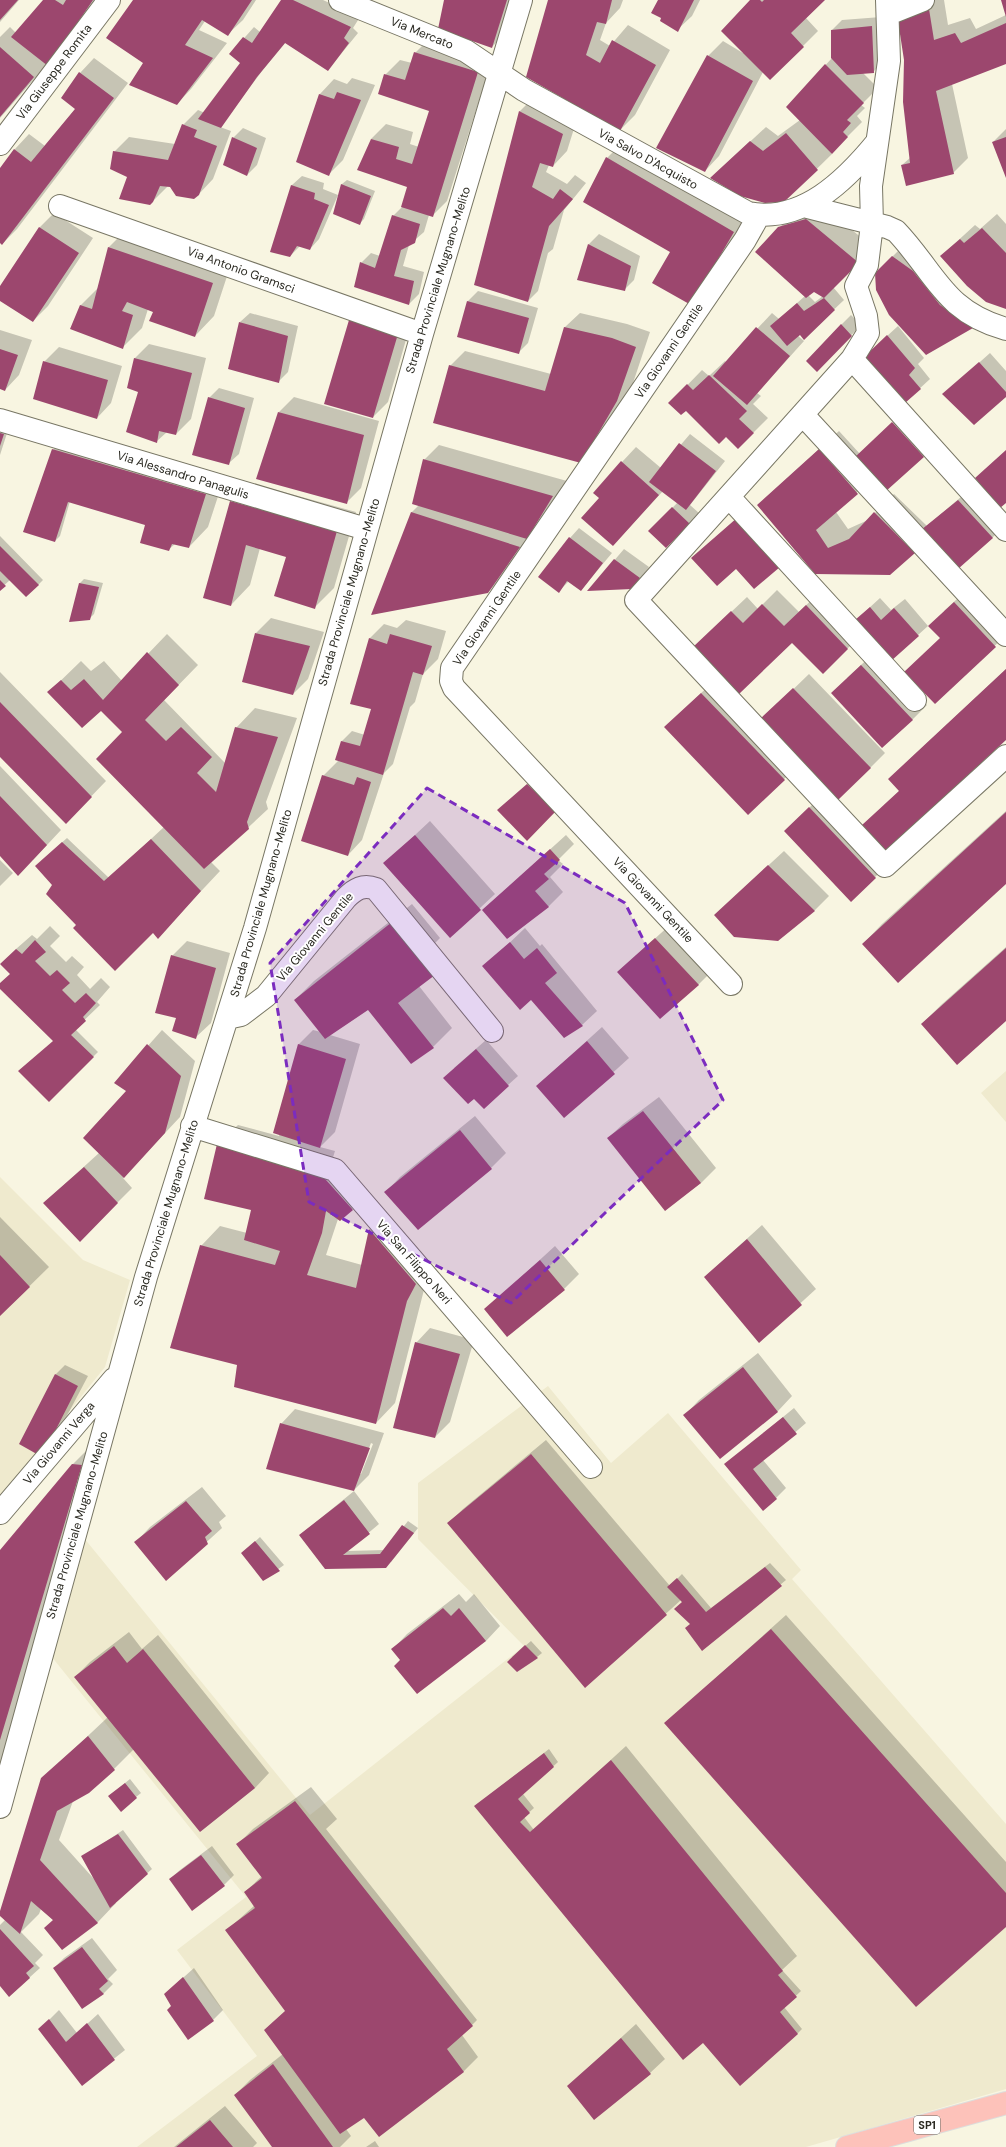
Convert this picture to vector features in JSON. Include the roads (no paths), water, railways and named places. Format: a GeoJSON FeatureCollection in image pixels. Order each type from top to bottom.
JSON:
{"type":"FeatureCollection","features":[{"type":"Feature","properties":{"kind":"main road","name":"SP1"},"geometry":{"type":"LineString","coordinates":[[847,2147],[1006,2103]]}},
{"type":"Feature","properties":{"kind":"street","name":"Via Giuseppe Romita"},"geometry":{"type":"LineString","coordinates":[[0,144],[109,0]]}},
{"type":"Feature","properties":{"kind":"street","name":"Via Mercato"},"geometry":{"type":"LineString","coordinates":[[340,0],[466,51],[500,73]]}},
{"type":"Feature","properties":{"kind":"street","name":"Strada Provinciale Mugnano-Melito"},"geometry":{"type":"LineString","coordinates":[[0,1807],[159,1229],[257,921],[366,529],[521,0]]}},
{"type":"Feature","properties":{"kind":"street"},"geometry":{"type":"LineString","coordinates":[[923,0],[888,7],[889,61],[887,85],[871,186],[872,224],[867,265],[856,286],[866,316],[868,333],[852,359],[636,600],[884,866],[1006,756]]}},
{"type":"Feature","properties":{"kind":"street","name":"Via Salvo D'Acquisto"},"geometry":{"type":"LineString","coordinates":[[500,73],[524,90],[739,209],[759,215],[783,212],[804,206],[826,193],[861,161],[877,142]]}},
{"type":"Feature","properties":{"kind":"street","name":"Via Antonio Gramsci"},"geometry":{"type":"LineString","coordinates":[[60,206],[422,334]]}},
{"type":"Feature","properties":{"kind":"street"},"geometry":{"type":"LineString","coordinates":[[804,206],[896,231],[942,290],[954,302],[992,325],[1006,329]]}},
{"type":"Feature","properties":{"kind":"street","name":"Via Giovanni Gentile"},"geometry":{"type":"LineString","coordinates":[[731,984],[454,688],[450,676],[452,668],[745,240],[759,215]]}},
{"type":"Feature","properties":{"kind":"street"},"geometry":{"type":"LineString","coordinates":[[852,359],[1006,530]]}},
{"type":"Feature","properties":{"kind":"street"},"geometry":{"type":"LineString","coordinates":[[803,415],[1006,635]]}},
{"type":"Feature","properties":{"kind":"street","name":"Via Alessandro Panagulis"},"geometry":{"type":"LineString","coordinates":[[0,420],[366,529]]}},
{"type":"Feature","properties":{"kind":"street"},"geometry":{"type":"LineString","coordinates":[[729,497],[915,700]]}},
{"type":"Feature","properties":{"kind":"street","name":"Via Giovanni Gentile"},"geometry":{"type":"LineString","coordinates":[[227,1018],[241,1014],[266,996],[346,898],[356,889],[368,886],[376,889],[492,1031]]}},
{"type":"Feature","properties":{"kind":"street","name":"Via San Filippo Neri"},"geometry":{"type":"LineString","coordinates":[[192,1126],[335,1170],[591,1467]]}},
{"type":"Feature","properties":{"kind":"street","name":"Via Giovanni Verga"},"geometry":{"type":"LineString","coordinates":[[0,1513],[119,1373]]}}]}
